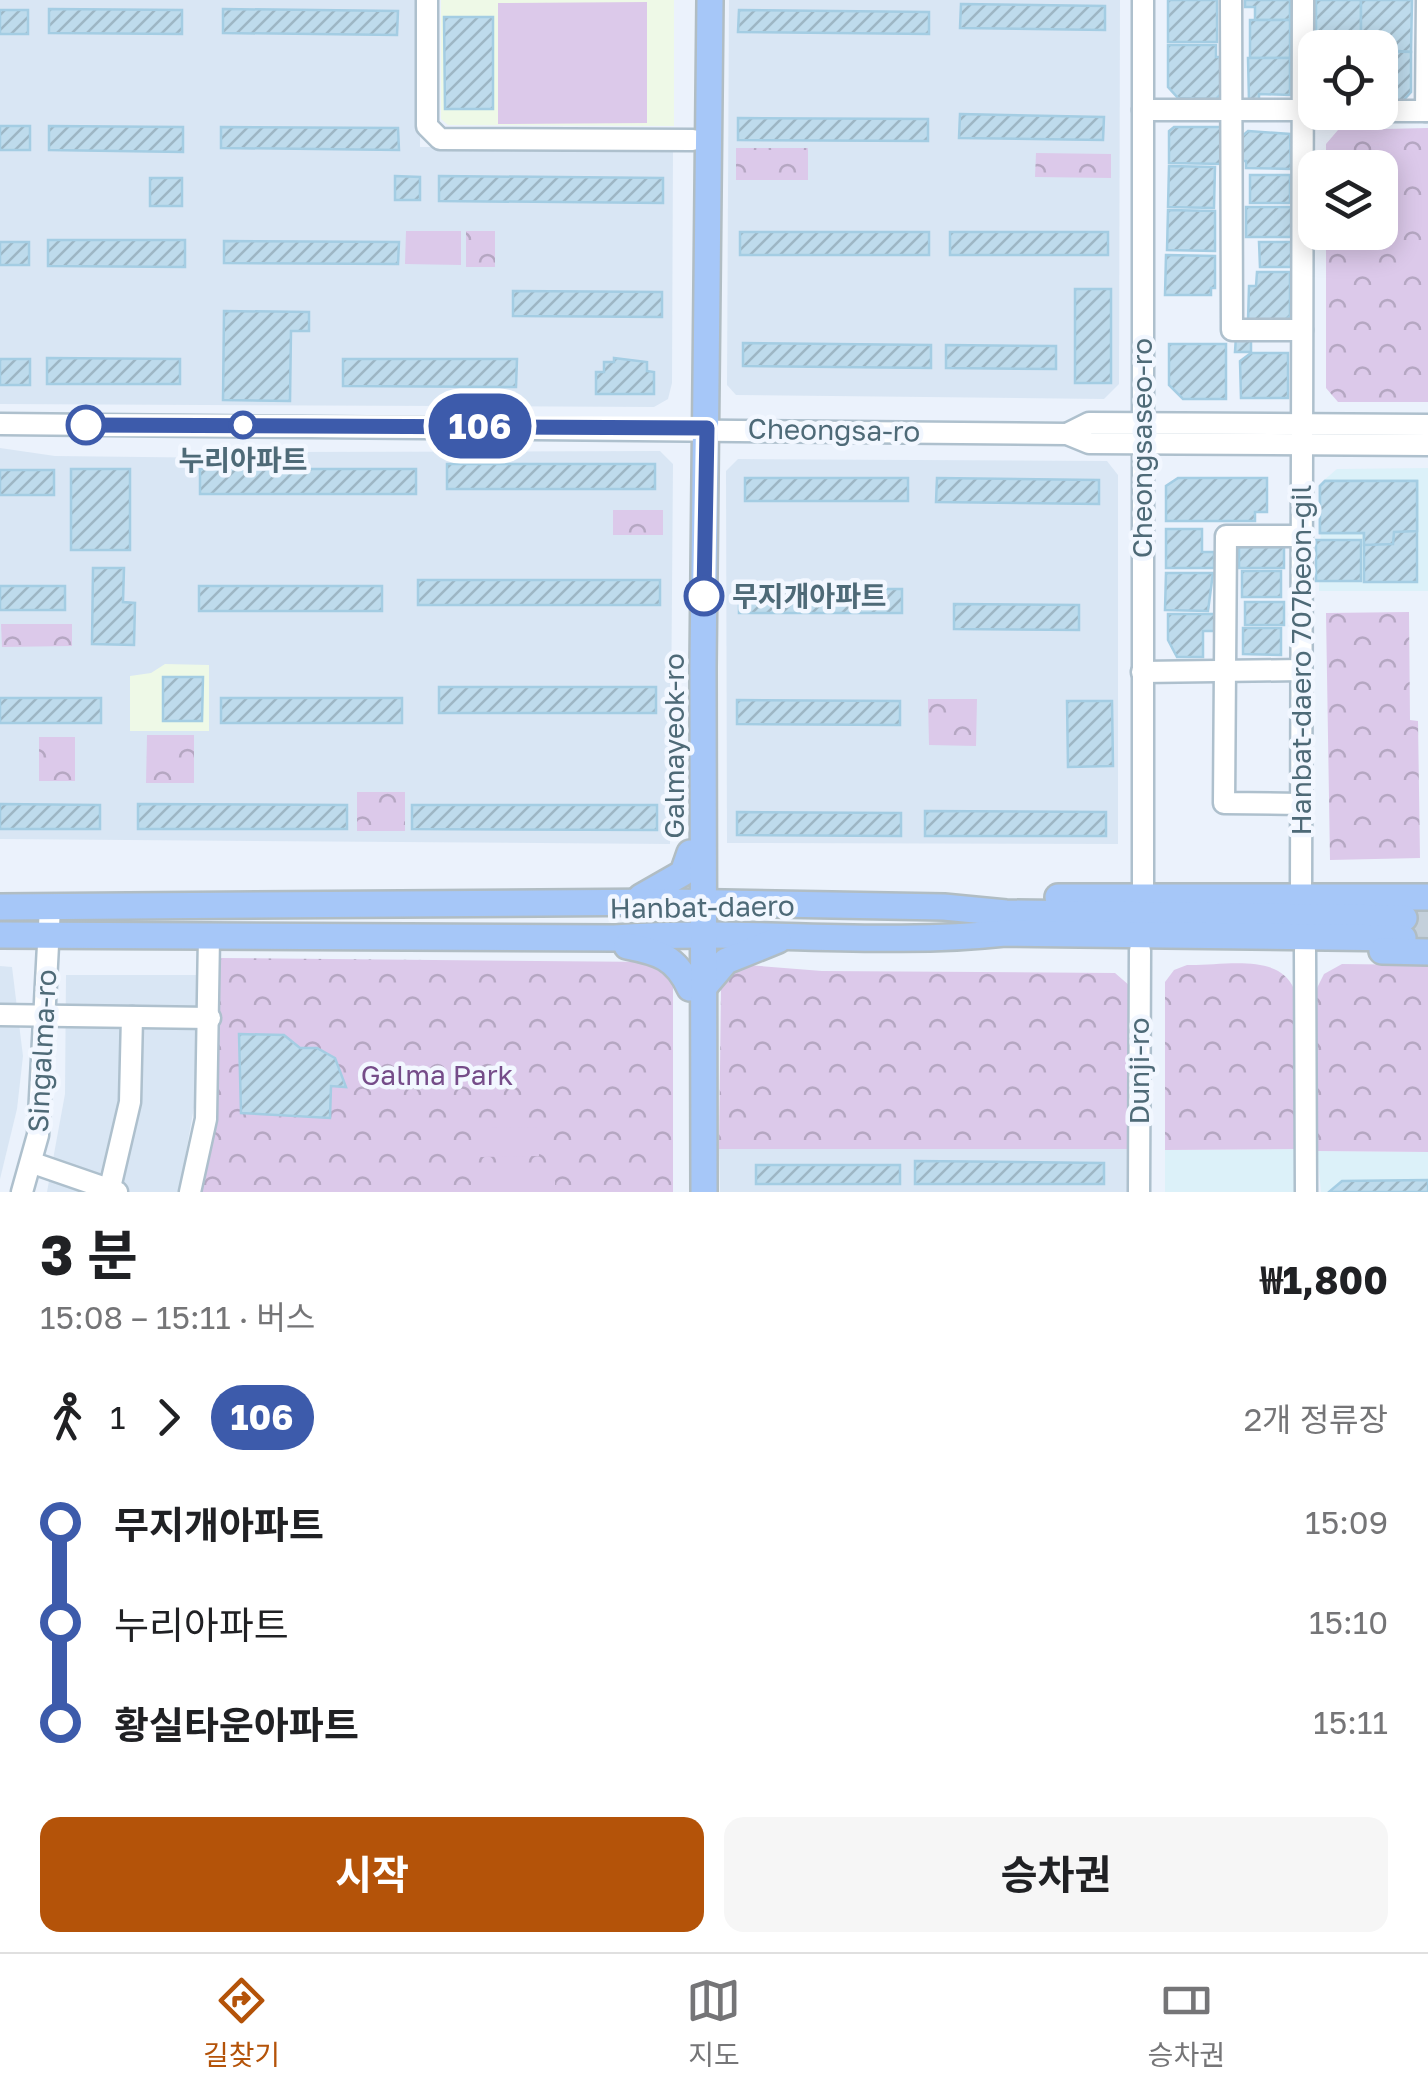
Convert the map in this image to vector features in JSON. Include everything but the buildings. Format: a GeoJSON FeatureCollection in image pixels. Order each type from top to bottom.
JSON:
{"type":"FeatureCollection","features":[{"type":"Feature","properties":{"kind":"main road","name":"Galmayeok-ro"},"geometry":{"type":"LineString","coordinates":[[693,0],[700,428]]}},
{"type":"Feature","properties":{"kind":"main road","name":"Galmayeok-ro"},"geometry":{"type":"LineString","coordinates":[[704,1192],[697,857],[700,428],[710,0]]}},
{"type":"Feature","properties":{"kind":"main road"},"geometry":{"type":"LineString","coordinates":[[613,904],[668,884],[697,857],[723,882],[786,905]]}},
{"type":"Feature","properties":{"kind":"main road"},"geometry":{"type":"LineString","coordinates":[[944,907],[1007,897],[1301,896],[1417,925]]}},
{"type":"Feature","properties":{"kind":"main road","name":"Hanbat-daero"},"geometry":{"type":"LineString","coordinates":[[50,907],[697,902],[1417,925]]}},
{"type":"Feature","properties":{"kind":"main road"},"geometry":{"type":"LineString","coordinates":[[0,907],[50,907]]}},
{"type":"Feature","properties":{"kind":"main road"},"geometry":{"type":"LineString","coordinates":[[947,939],[1000,947],[1304,950],[1417,925]]}},
{"type":"Feature","properties":{"kind":"main road","name":"Hanbat-daero"},"geometry":{"type":"LineString","coordinates":[[0,935],[614,938],[697,934],[947,939],[1006,933],[1417,925]]}},
{"type":"Feature","properties":{"kind":"main road"},"geometry":{"type":"LineString","coordinates":[[614,938],[666,956],[697,987],[726,961],[790,935]]}},
{"type":"Feature","properties":{"kind":"main road","name":"Galmayeok-ro"},"geometry":{"type":"LineString","coordinates":[[689,1192],[697,987]]}},
{"type":"Feature","properties":{"kind":"street"},"geometry":{"type":"LineString","coordinates":[[428,0],[427,126],[440,139],[693,140]]}},
{"type":"Feature","properties":{"kind":"street","name":"Cheongsaseo-ro"},"geometry":{"type":"LineString","coordinates":[[1143,0],[1143,897]]}},
{"type":"Feature","properties":{"kind":"street"},"geometry":{"type":"LineString","coordinates":[[1232,0],[1232,330],[1302,330]]}},
{"type":"Feature","properties":{"kind":"street","name":"Hanbat-daero 707beon-gil"},"geometry":{"type":"LineString","coordinates":[[1303,0],[1305,30]]}},
{"type":"Feature","properties":{"kind":"street"},"geometry":{"type":"LineString","coordinates":[[1398,110],[1427,110],[1427,0]]}},
{"type":"Feature","properties":{"kind":"street"},"geometry":{"type":"LineString","coordinates":[[1142,110],[1298,110]]}},
{"type":"Feature","properties":{"kind":"street","name":"Hanbat-daero 707beon-gil"},"geometry":{"type":"LineString","coordinates":[[1301,896],[1301,434],[1308,130]]}},
{"type":"Feature","properties":{"kind":"street","name":"Cheongsa-ro"},"geometry":{"type":"LineString","coordinates":[[0,424],[1067,434],[1089,423],[1142,433],[1301,434],[1428,444]]}},
{"type":"Feature","properties":{"kind":"street","name":"Cheongsa-ro"},"geometry":{"type":"LineString","coordinates":[[1301,434],[1428,425]]}},
{"type":"Feature","properties":{"kind":"street"},"geometry":{"type":"LineString","coordinates":[[1301,536],[1226,536],[1224,803],[1301,804]]}},
{"type":"Feature","properties":{"kind":"street"},"geometry":{"type":"LineString","coordinates":[[1142,672],[1301,670]]}},
{"type":"Feature","properties":{"kind":"street","name":"Singalma-ro"},"geometry":{"type":"LineString","coordinates":[[22,1192],[33,1163],[50,907]]}},
{"type":"Feature","properties":{"kind":"street"},"geometry":{"type":"LineString","coordinates":[[190,1192],[206,1119],[210,936]]}},
{"type":"Feature","properties":{"kind":"street","name":"Dunji-ro"},"geometry":{"type":"LineString","coordinates":[[1139,1192],[1140,950]]}},
{"type":"Feature","properties":{"kind":"street"},"geometry":{"type":"LineString","coordinates":[[1304,950],[1306,1192]]}},
{"type":"Feature","properties":{"kind":"street"},"geometry":{"type":"LineString","coordinates":[[0,1015],[210,1018]]}},
{"type":"Feature","properties":{"kind":"street"},"geometry":{"type":"LineString","coordinates":[[33,1163],[112,1191],[130,1102],[132,1016]]}},
{"type":"Feature","properties":{"kind":"shaded area"},"geometry":{"type":"Polygon","coordinates":[[[0,0],[421,0],[420,147],[673,148],[672,383],[668,399],[654,407],[0,404],[0,0]]]}},
{"type":"Feature","properties":{"kind":"shaded area"},"geometry":{"type":"Polygon","coordinates":[[[441,0],[674,0],[674,126],[448,125],[441,119],[441,0]]]}},
{"type":"Feature","properties":{"kind":"shaded area"},"geometry":{"type":"Polygon","coordinates":[[[729,0],[1120,0],[1119,384],[1104,399],[736,395],[727,385],[729,0]]]}},
{"type":"Feature","properties":{"kind":"shaded area"},"geometry":{"type":"Polygon","coordinates":[[[0,448],[55,456],[232,458],[283,452],[660,451],[673,464],[670,844],[0,839],[0,448]]]}},
{"type":"Feature","properties":{"kind":"shaded area"},"geometry":{"type":"Polygon","coordinates":[[[738,459],[1107,461],[1118,475],[1118,844],[727,843],[726,471],[738,459]]]}},
{"type":"Feature","properties":{"kind":"shaded area"},"geometry":{"type":"Polygon","coordinates":[[[1428,468],[1428,591],[1319,591],[1322,482],[1337,469],[1428,468]]]}},
{"type":"Feature","properties":{"kind":"shaded area"},"geometry":{"type":"Polygon","coordinates":[[[165,664],[209,665],[209,731],[130,731],[130,676],[151,673],[165,664]]]}},
{"type":"Feature","properties":{"kind":"shaded area"},"geometry":{"type":"Polygon","coordinates":[[[0,966],[12,967],[23,1056],[17,1109],[0,1179],[0,966]]]}},
{"type":"Feature","properties":{"kind":"shaded area"},"geometry":{"type":"Polygon","coordinates":[[[66,975],[201,975],[196,1096],[179,1192],[47,1192],[65,1094],[66,975]]]}},
{"type":"Feature","properties":{"kind":"shaded area"},"geometry":{"type":"Polygon","coordinates":[[[719,1149],[1131,1149],[1131,1192],[720,1192],[719,1149]]]}},
{"type":"Feature","properties":{"kind":"shaded area"},"geometry":{"type":"Polygon","coordinates":[[[1297,1149],[1297,1192],[1165,1192],[1165,1150],[1297,1149]]]}},
{"type":"Feature","properties":{"kind":"shaded area"},"geometry":{"type":"Polygon","coordinates":[[[1317,1151],[1428,1152],[1428,1192],[1321,1192],[1317,1151]]]}},
{"type":"Feature","properties":{"kind":"green space"},"geometry":{"type":"Polygon","coordinates":[[[647,2],[647,123],[498,124],[498,3],[647,2]]]}},
{"type":"Feature","properties":{"kind":"green space"},"geometry":{"type":"Polygon","coordinates":[[[1428,128],[1428,402],[1338,402],[1326,388],[1326,250],[1398,250],[1398,150],[1326,150],[1326,144],[1338,130],[1428,128]]]}},
{"type":"Feature","properties":{"kind":"green space"},"geometry":{"type":"Polygon","coordinates":[[[736,148],[808,148],[808,180],[736,180],[736,148]]]}},
{"type":"Feature","properties":{"kind":"green space"},"geometry":{"type":"Polygon","coordinates":[[[1036,153],[1111,154],[1111,178],[1035,177],[1036,153]]]}},
{"type":"Feature","properties":{"kind":"green space"},"geometry":{"type":"Polygon","coordinates":[[[406,231],[461,231],[461,265],[405,264],[406,231]]]}},
{"type":"Feature","properties":{"kind":"green space"},"geometry":{"type":"Polygon","coordinates":[[[466,231],[495,231],[495,267],[466,267],[466,231]]]}},
{"type":"Feature","properties":{"kind":"green space"},"geometry":{"type":"Polygon","coordinates":[[[613,510],[663,510],[663,535],[613,535],[613,510]]]}},
{"type":"Feature","properties":{"kind":"green space"},"geometry":{"type":"Polygon","coordinates":[[[1409,612],[1410,720],[1418,721],[1420,858],[1330,860],[1326,613],[1409,612]]]}},
{"type":"Feature","properties":{"kind":"green space"},"geometry":{"type":"Polygon","coordinates":[[[1,624],[72,624],[72,646],[2,647],[1,624]]]}},
{"type":"Feature","properties":{"kind":"green space"},"geometry":{"type":"Polygon","coordinates":[[[928,699],[977,699],[976,746],[929,745],[928,699]]]}},
{"type":"Feature","properties":{"kind":"green space"},"geometry":{"type":"Polygon","coordinates":[[[147,735],[194,735],[194,783],[146,783],[147,735]]]}},
{"type":"Feature","properties":{"kind":"green space"},"geometry":{"type":"Polygon","coordinates":[[[39,737],[75,737],[75,781],[39,781],[39,737]]]}},
{"type":"Feature","properties":{"kind":"green space"},"geometry":{"type":"Polygon","coordinates":[[[357,792],[405,792],[405,831],[357,831],[357,792]]]}},
{"type":"Feature","properties":{"kind":"green space","name":"Galma Park"},"geometry":{"type":"Polygon","coordinates":[[[219,958],[653,962],[673,977],[673,1192],[199,1192],[215,1113],[219,958]]]}},
{"type":"Feature","properties":{"kind":"green space"},"geometry":{"type":"Polygon","coordinates":[[[1342,964],[1428,965],[1428,1152],[1317,1151],[1316,990],[1324,974],[1342,964]]]}},
{"type":"Feature","properties":{"kind":"green space"},"geometry":{"type":"Polygon","coordinates":[[[747,965],[822,971],[1115,973],[1130,986],[1131,1149],[719,1149],[721,987],[731,969],[747,965]]]}},
{"type":"Feature","properties":{"kind":"green space"},"geometry":{"type":"Polygon","coordinates":[[[1187,965],[1263,965],[1287,977],[1294,989],[1297,1149],[1165,1150],[1165,982],[1174,970],[1187,965]]]}},
{"type":"Feature","properties":{"kind":"green space"},"geometry":{"type":"Polygon","coordinates":[[[539,1127],[539,1156],[481,1157],[481,1128],[539,1127]]]}},
{"type":"Feature","properties":{"kind":"green space"},"geometry":{"type":"Polygon","coordinates":[[[471,1167],[555,1167],[555,1192],[471,1192],[471,1167]]]}},
{"type":"Feature","properties":{"kind":"tunnel"},"geometry":{"type":"LineString","coordinates":[[1404,918],[1428,918]]}},
{"type":"Feature","properties":{"kind":"tunnel"},"geometry":{"type":"LineString","coordinates":[[1403,938],[1428,938]]}},
{"type":"Feature","properties":{"kind":"bus line","name":"106"},"geometry":{"type":"LineString","coordinates":[[86,425],[707,428],[704,596]]}},
{"type":"Feature","properties":{"kind":"place","name":"누리아파트"},"geometry":{"type":"Point","coordinates":[243,425]}},
{"type":"Feature","properties":{"kind":"place","name":"무지개아파트"},"geometry":{"type":"Point","coordinates":[704,596]}}]}
